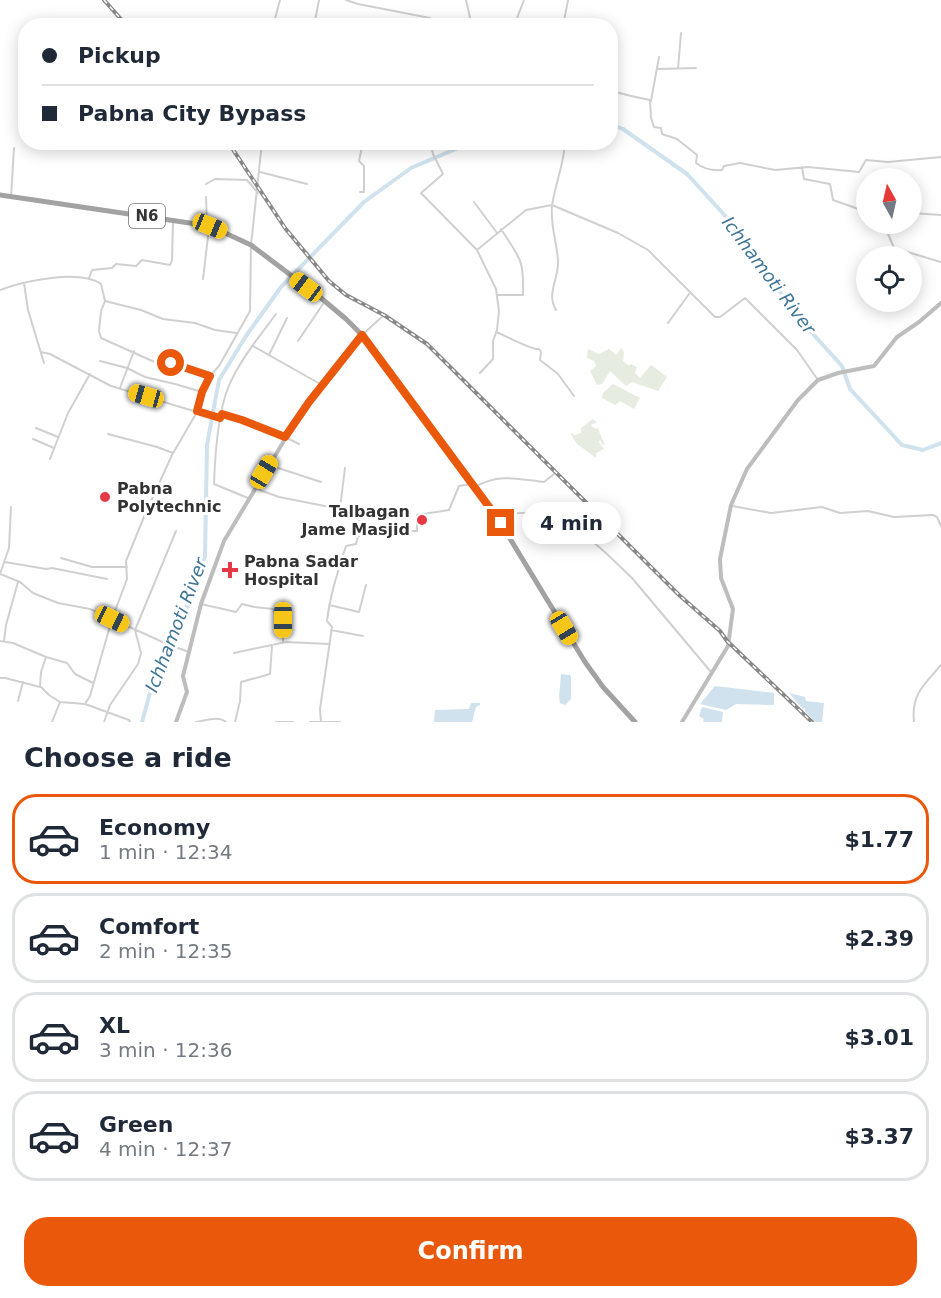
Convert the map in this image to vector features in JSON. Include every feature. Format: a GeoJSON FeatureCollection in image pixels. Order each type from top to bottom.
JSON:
{"type":"FeatureCollection","features":[{"type":"Feature","properties":{"kind":"highway","name":"N6"},"geometry":{"type":"LineString","coordinates":[[0,195],[208,225],[251,245],[325,301],[362,335],[495,514],[585,662],[603,687],[635,722]]}},
{"type":"Feature","properties":{"kind":"main road"},"geometry":{"type":"LineString","coordinates":[[682,722],[728,646],[733,614],[719,568],[731,506],[747,469],[798,400],[818,380],[838,373],[874,366],[897,337],[941,303]]}},
{"type":"Feature","properties":{"kind":"main road"},"geometry":{"type":"LineString","coordinates":[[176,722],[187,692],[183,676],[201,604],[224,541],[285,437],[362,335]]}},
{"type":"Feature","properties":{"kind":"street"},"geometry":{"type":"LineString","coordinates":[[275,18],[280,0]]}},
{"type":"Feature","properties":{"kind":"street"},"geometry":{"type":"LineString","coordinates":[[316,18],[319,0]]}},
{"type":"Feature","properties":{"kind":"street"},"geometry":{"type":"LineString","coordinates":[[346,0],[430,18]]}},
{"type":"Feature","properties":{"kind":"street"},"geometry":{"type":"LineString","coordinates":[[466,0],[470,18]]}},
{"type":"Feature","properties":{"kind":"street"},"geometry":{"type":"LineString","coordinates":[[517,18],[524,0]]}},
{"type":"Feature","properties":{"kind":"street"},"geometry":{"type":"LineString","coordinates":[[564,18],[568,0]]}},
{"type":"Feature","properties":{"kind":"street"},"geometry":{"type":"LineString","coordinates":[[678,69],[681,33]]}},
{"type":"Feature","properties":{"kind":"street"},"geometry":{"type":"LineString","coordinates":[[659,57],[651,101],[652,125],[655,128],[661,128],[662,134],[677,139],[697,155],[696,163],[702,168],[722,170],[724,166],[740,163],[775,170],[802,167],[859,172],[866,160],[888,162],[941,157]]}},
{"type":"Feature","properties":{"kind":"street"},"geometry":{"type":"LineString","coordinates":[[658,69],[696,68]]}},
{"type":"Feature","properties":{"kind":"street"},"geometry":{"type":"LineString","coordinates":[[618,92],[629,97],[651,101]]}},
{"type":"Feature","properties":{"kind":"street"},"geometry":{"type":"LineString","coordinates":[[11,196],[14,148]]}},
{"type":"Feature","properties":{"kind":"street"},"geometry":{"type":"LineString","coordinates":[[85,704],[90,696],[112,619],[126,584],[128,576],[126,561],[131,549],[173,453],[197,411],[202,392],[210,376],[219,366],[250,308],[251,245],[261,150]]}},
{"type":"Feature","properties":{"kind":"street"},"geometry":{"type":"LineString","coordinates":[[360,192],[364,192],[364,166],[359,161],[361,150]]}},
{"type":"Feature","properties":{"kind":"street"},"geometry":{"type":"LineString","coordinates":[[432,150],[443,174],[421,193],[477,250],[498,295],[493,358],[480,373]]}},
{"type":"Feature","properties":{"kind":"street"},"geometry":{"type":"LineString","coordinates":[[556,310],[551,301],[559,262],[552,224],[552,205],[565,150]]}},
{"type":"Feature","properties":{"kind":"street"},"geometry":{"type":"LineString","coordinates":[[802,167],[804,179],[830,184],[833,200],[856,208]]}},
{"type":"Feature","properties":{"kind":"street"},"geometry":{"type":"LineString","coordinates":[[260,172],[307,184]]}},
{"type":"Feature","properties":{"kind":"street"},"geometry":{"type":"LineString","coordinates":[[206,184],[215,179],[247,180],[258,193]]}},
{"type":"Feature","properties":{"kind":"street"},"geometry":{"type":"LineString","coordinates":[[203,279],[208,225],[207,197]]}},
{"type":"Feature","properties":{"kind":"street"},"geometry":{"type":"LineString","coordinates":[[474,202],[496,233]]}},
{"type":"Feature","properties":{"kind":"street"},"geometry":{"type":"LineString","coordinates":[[477,250],[526,210],[552,205],[618,233],[648,250],[715,317],[720,317],[745,297],[797,350],[818,380]]}},
{"type":"Feature","properties":{"kind":"street"},"geometry":{"type":"LineString","coordinates":[[922,214],[941,215]]}},
{"type":"Feature","properties":{"kind":"street"},"geometry":{"type":"LineString","coordinates":[[89,278],[92,270],[112,268],[117,264],[136,266],[142,260],[170,265],[173,220]]}},
{"type":"Feature","properties":{"kind":"street"},"geometry":{"type":"LineString","coordinates":[[498,295],[524,295],[521,260],[501,229]]}},
{"type":"Feature","properties":{"kind":"street"},"geometry":{"type":"LineString","coordinates":[[888,234],[894,248],[941,262]]}},
{"type":"Feature","properties":{"kind":"street"},"geometry":{"type":"LineString","coordinates":[[0,290],[24,283],[89,278],[101,284],[105,301],[101,311],[100,337],[158,364],[175,364],[210,376]]}},
{"type":"Feature","properties":{"kind":"street"},"geometry":{"type":"LineString","coordinates":[[24,283],[28,310],[44,363]]}},
{"type":"Feature","properties":{"kind":"street"},"geometry":{"type":"LineString","coordinates":[[668,323],[690,294]]}},
{"type":"Feature","properties":{"kind":"street"},"geometry":{"type":"LineString","coordinates":[[105,301],[141,310],[163,320],[195,323],[215,330],[237,333]]}},
{"type":"Feature","properties":{"kind":"street"},"geometry":{"type":"LineString","coordinates":[[298,341],[325,301]]}},
{"type":"Feature","properties":{"kind":"street"},"geometry":{"type":"LineString","coordinates":[[248,498],[214,483],[220,418],[228,389],[253,346],[276,314]]}},
{"type":"Feature","properties":{"kind":"street"},"geometry":{"type":"LineString","coordinates":[[362,335],[384,315]]}},
{"type":"Feature","properties":{"kind":"street"},"geometry":{"type":"LineString","coordinates":[[269,355],[287,318]]}},
{"type":"Feature","properties":{"kind":"street"},"geometry":{"type":"LineString","coordinates":[[496,332],[514,338],[532,349],[539,349],[540,360],[558,374],[574,396]]}},
{"type":"Feature","properties":{"kind":"street"},"geometry":{"type":"LineString","coordinates":[[253,346],[322,385]]}},
{"type":"Feature","properties":{"kind":"street"},"geometry":{"type":"LineString","coordinates":[[120,388],[134,351]]}},
{"type":"Feature","properties":{"kind":"street"},"geometry":{"type":"LineString","coordinates":[[41,352],[50,354],[120,388],[220,418]]}},
{"type":"Feature","properties":{"kind":"street"},"geometry":{"type":"LineString","coordinates":[[100,361],[127,368],[145,377],[202,392]]}},
{"type":"Feature","properties":{"kind":"street"},"geometry":{"type":"LineString","coordinates":[[50,459],[68,413],[90,374]]}},
{"type":"Feature","properties":{"kind":"street"},"geometry":{"type":"LineString","coordinates":[[222,414],[299,444]]}},
{"type":"Feature","properties":{"kind":"street"},"geometry":{"type":"LineString","coordinates":[[36,428],[58,436]]}},
{"type":"Feature","properties":{"kind":"street"},"geometry":{"type":"LineString","coordinates":[[108,434],[173,453]]}},
{"type":"Feature","properties":{"kind":"street"},"geometry":{"type":"LineString","coordinates":[[33,439],[54,448]]}},
{"type":"Feature","properties":{"kind":"street"},"geometry":{"type":"LineString","coordinates":[[264,472],[268,473],[272,466],[321,482]]}},
{"type":"Feature","properties":{"kind":"street"},"geometry":{"type":"LineString","coordinates":[[340,508],[345,468]]}},
{"type":"Feature","properties":{"kind":"street"},"geometry":{"type":"LineString","coordinates":[[358,536],[385,537],[393,531],[417,531],[417,515],[449,510],[459,486],[473,486],[495,478],[544,482],[554,474]]}},
{"type":"Feature","properties":{"kind":"street"},"geometry":{"type":"LineString","coordinates":[[254,488],[279,498],[360,513],[382,512]]}},
{"type":"Feature","properties":{"kind":"street"},"geometry":{"type":"LineString","coordinates":[[731,506],[771,513],[822,507],[840,513],[868,510],[894,518],[933,515],[937,517],[941,526]]}},
{"type":"Feature","properties":{"kind":"street"},"geometry":{"type":"LineString","coordinates":[[11,507],[10,540],[0,574],[18,581],[33,593],[58,603],[87,608],[189,652]]}},
{"type":"Feature","properties":{"kind":"street"},"geometry":{"type":"LineString","coordinates":[[495,514],[548,512],[562,515],[632,578],[711,672]]}},
{"type":"Feature","properties":{"kind":"street"},"geometry":{"type":"LineString","coordinates":[[321,721],[320,709],[332,626],[327,621],[329,605],[346,546],[356,544],[360,513]]}},
{"type":"Feature","properties":{"kind":"street"},"geometry":{"type":"LineString","coordinates":[[104,722],[106,712],[138,664],[141,653],[135,630],[176,531]]}},
{"type":"Feature","properties":{"kind":"street"},"geometry":{"type":"LineString","coordinates":[[61,558],[92,567],[127,567]]}},
{"type":"Feature","properties":{"kind":"street"},"geometry":{"type":"LineString","coordinates":[[5,562],[52,568],[107,579]]}},
{"type":"Feature","properties":{"kind":"street"},"geometry":{"type":"LineString","coordinates":[[18,581],[2,641],[20,645],[46,657],[67,663],[75,674],[93,684]]}},
{"type":"Feature","properties":{"kind":"street"},"geometry":{"type":"LineString","coordinates":[[329,605],[359,612],[366,585]]}},
{"type":"Feature","properties":{"kind":"street"},"geometry":{"type":"LineString","coordinates":[[201,604],[236,612],[242,603],[273,609],[276,617],[283,620],[283,643]]}},
{"type":"Feature","properties":{"kind":"street"},"geometry":{"type":"LineString","coordinates":[[331,630],[363,636]]}},
{"type":"Feature","properties":{"kind":"street"},"geometry":{"type":"LineString","coordinates":[[234,653],[283,643],[330,644]]}},
{"type":"Feature","properties":{"kind":"street"},"geometry":{"type":"LineString","coordinates":[[236,722],[241,682],[270,674],[272,646]]}},
{"type":"Feature","properties":{"kind":"street"},"geometry":{"type":"LineString","coordinates":[[40,687],[41,672],[46,657]]}},
{"type":"Feature","properties":{"kind":"street"},"geometry":{"type":"LineString","coordinates":[[914,722],[914,706],[918,692],[941,666]]}},
{"type":"Feature","properties":{"kind":"street"},"geometry":{"type":"LineString","coordinates":[[0,678],[40,687],[60,702],[85,704],[130,722]]}},
{"type":"Feature","properties":{"kind":"street"},"geometry":{"type":"LineString","coordinates":[[18,701],[23,682]]}},
{"type":"Feature","properties":{"kind":"street"},"geometry":{"type":"LineString","coordinates":[[52,722],[60,702]]}},
{"type":"Feature","properties":{"kind":"street"},"geometry":{"type":"LineString","coordinates":[[196,722],[222,719],[226,722]]}},
{"type":"Feature","properties":{"kind":"street"},"geometry":{"type":"LineString","coordinates":[[276,722],[293,722]]}},
{"type":"Feature","properties":{"kind":"street"},"geometry":{"type":"LineString","coordinates":[[310,722],[340,722]]}},
{"type":"Feature","properties":{"kind":"shaded area"},"geometry":{"type":"Polygon","coordinates":[[[621,348],[624,352],[623,361],[629,366],[631,364],[637,367],[635,373],[640,378],[651,365],[667,377],[658,391],[632,382],[626,386],[610,371],[602,384],[597,385],[590,371],[596,366],[594,361],[587,358],[588,349],[599,354],[609,349],[616,355],[621,348]]]}},
{"type":"Feature","properties":{"kind":"shaded area"},"geometry":{"type":"Polygon","coordinates":[[[613,384],[640,398],[634,409],[620,401],[615,405],[602,398],[603,393],[613,384]]]}},
{"type":"Feature","properties":{"kind":"shaded area"},"geometry":{"type":"Polygon","coordinates":[[[593,419],[597,423],[591,426],[596,429],[597,427],[605,445],[600,440],[604,449],[596,453],[596,458],[577,444],[570,433],[575,435],[581,433],[581,428],[593,419]]]}},
{"type":"Feature","properties":{"kind":"water"},"geometry":{"type":"Polygon","coordinates":[[[561,674],[571,677],[571,699],[565,705],[560,703],[559,698],[561,674]]]}},
{"type":"Feature","properties":{"kind":"water"},"geometry":{"type":"Polygon","coordinates":[[[715,686],[774,693],[774,705],[736,704],[726,710],[700,704],[715,686]]]}},
{"type":"Feature","properties":{"kind":"water"},"geometry":{"type":"Polygon","coordinates":[[[789,693],[805,697],[806,701],[824,703],[822,722],[815,722],[805,708],[803,709],[789,693]]]}},
{"type":"Feature","properties":{"kind":"water"},"geometry":{"type":"Polygon","coordinates":[[[471,703],[480,703],[476,707],[472,722],[434,722],[435,710],[469,709],[471,703]]]}},
{"type":"Feature","properties":{"kind":"water"},"geometry":{"type":"Polygon","coordinates":[[[702,707],[723,712],[722,722],[703,722],[704,719],[699,716],[702,707]]]}},
{"type":"Feature","properties":{"kind":"waterway","name":"Ichhamoti River"},"geometry":{"type":"LineString","coordinates":[[618,127],[687,174],[729,220],[763,265],[793,312],[842,366],[850,389],[902,445],[923,450],[941,443]]}},
{"type":"Feature","properties":{"kind":"waterway","name":"Ichhamoti River"},"geometry":{"type":"LineString","coordinates":[[142,722],[156,671],[180,626],[205,556],[207,445],[219,380],[246,336],[281,287],[364,202],[411,168],[453,150]]}},
{"type":"Feature","properties":{"kind":"railway"},"geometry":{"type":"LineString","coordinates":[[104,0],[120,18]]}},
{"type":"Feature","properties":{"kind":"railway"},"geometry":{"type":"LineString","coordinates":[[233,150],[285,228],[329,281],[346,295],[384,315],[427,344],[679,595],[720,631],[727,641],[812,722]]}},
{"type":"Feature","properties":{"kind":"place","name":"Pabna Polytechnic"},"geometry":{"type":"Point","coordinates":[105,497]}},
{"type":"Feature","properties":{"kind":"place","name":"Talbagan Jame Masjid"},"geometry":{"type":"Point","coordinates":[422,520]}},
{"type":"Feature","properties":{"kind":"place","name":"Pabna Sadar Hospital"},"geometry":{"type":"Point","coordinates":[230,570]}},
{"type":"Feature","properties":{"kind":"route"},"geometry":{"type":"LineString","coordinates":[[171,363],[210,376],[202,392],[197,411],[220,418],[222,414],[285,437],[309,402],[362,335],[501,523]]}}]}
